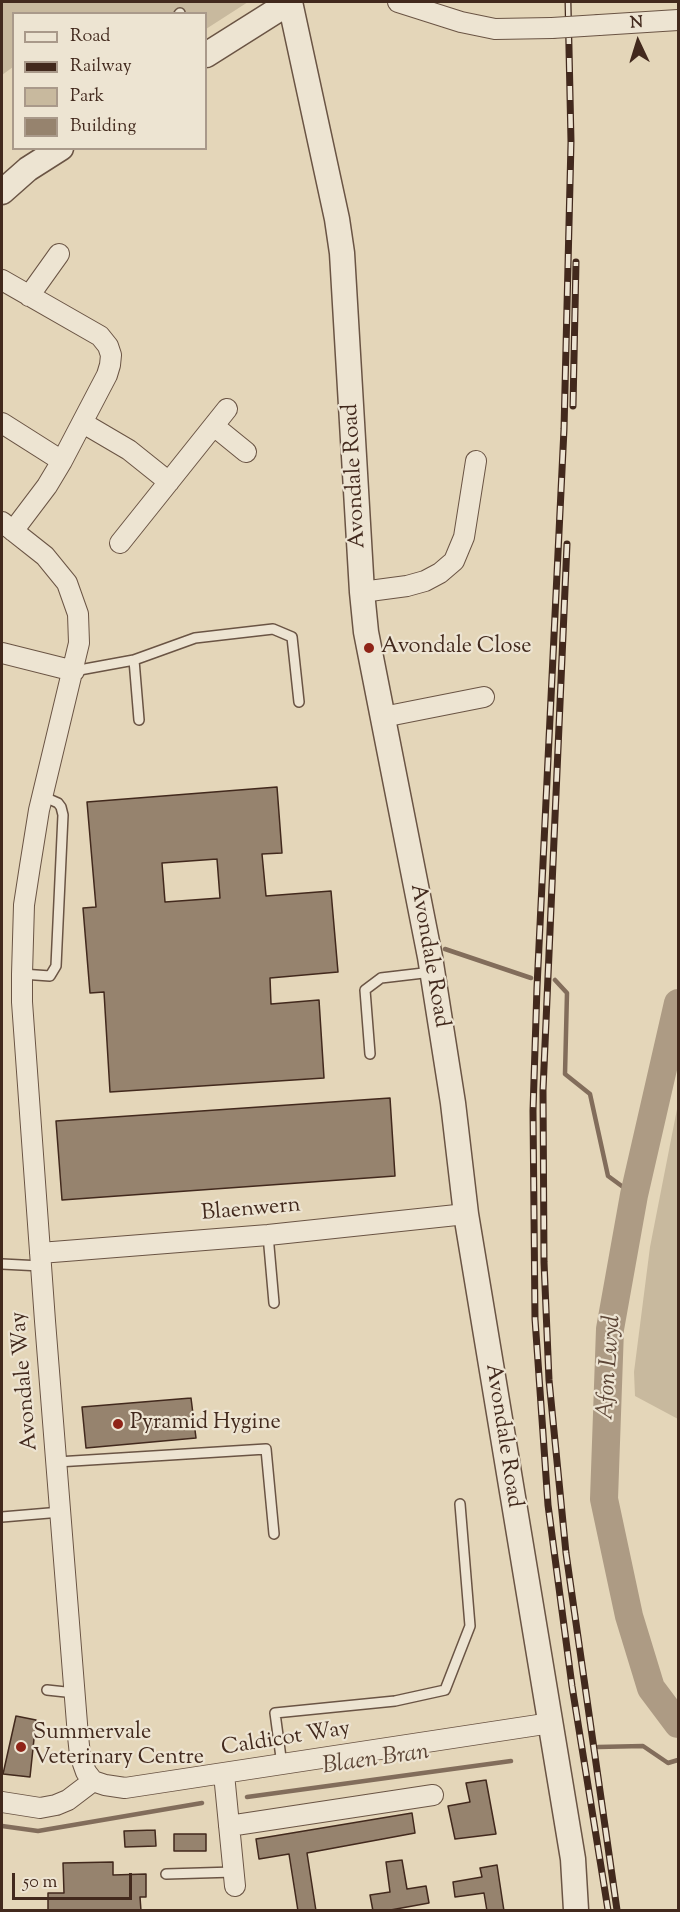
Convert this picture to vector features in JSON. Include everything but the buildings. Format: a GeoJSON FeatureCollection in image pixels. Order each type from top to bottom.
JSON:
{"type":"FeatureCollection","features":[{"type":"Feature","properties":{"kind":"street"},"geometry":{"type":"LineString","coordinates":[[207,54],[290,2]]}},
{"type":"Feature","properties":{"kind":"street","name":"Avondale Road"},"geometry":{"type":"LineString","coordinates":[[290,2],[337,219],[342,253],[362,592],[369,648],[432,972],[453,1103],[466,1214],[573,1859],[576,1911]]}},
{"type":"Feature","properties":{"kind":"street"},"geometry":{"type":"LineString","coordinates":[[398,2],[441,16],[495,29],[552,28],[678,20]]}},
{"type":"Feature","properties":{"kind":"street"},"geometry":{"type":"LineString","coordinates":[[2,192],[28,169],[58,150]]}},
{"type":"Feature","properties":{"kind":"street"},"geometry":{"type":"LineString","coordinates":[[29,296],[59,254]]}},
{"type":"Feature","properties":{"kind":"street"},"geometry":{"type":"LineString","coordinates":[[2,280],[100,336],[108,346],[111,355],[107,375],[47,486],[7,527]]}},
{"type":"Feature","properties":{"kind":"street"},"geometry":{"type":"LineString","coordinates":[[120,543],[227,409]]}},
{"type":"Feature","properties":{"kind":"street"},"geometry":{"type":"LineString","coordinates":[[2,423],[62,460]]}},
{"type":"Feature","properties":{"kind":"street"},"geometry":{"type":"LineString","coordinates":[[83,423],[129,450],[169,482]]}},
{"type":"Feature","properties":{"kind":"street"},"geometry":{"type":"LineString","coordinates":[[213,426],[246,452]]}},
{"type":"Feature","properties":{"kind":"street"},"geometry":{"type":"LineString","coordinates":[[362,592],[407,586],[425,581],[440,573],[454,561],[464,537],[476,461]]}},
{"type":"Feature","properties":{"kind":"street","name":"Avondale Way"},"geometry":{"type":"LineString","coordinates":[[7,527],[45,556],[67,583],[78,614],[79,643],[74,670],[42,796],[24,905],[22,1002],[75,1693],[81,1755],[86,1772],[93,1780]]}},
{"type":"Feature","properties":{"kind":"street"},"geometry":{"type":"LineString","coordinates":[[2,653],[74,670]]}},
{"type":"Feature","properties":{"kind":"street"},"geometry":{"type":"LineString","coordinates":[[383,717],[484,697]]}},
{"type":"Feature","properties":{"kind":"street","name":"Blaenwern"},"geometry":{"type":"LineString","coordinates":[[41,1259],[466,1214]]}},
{"type":"Feature","properties":{"kind":"street","name":"Caldicot Way"},"geometry":{"type":"LineString","coordinates":[[93,1780],[115,1788],[125,1788],[551,1723]]}},
{"type":"Feature","properties":{"kind":"street"},"geometry":{"type":"LineString","coordinates":[[224,1774],[235,1879]]}},
{"type":"Feature","properties":{"kind":"street"},"geometry":{"type":"LineString","coordinates":[[2,1802],[40,1808],[56,1805],[68,1800],[93,1780]]}},
{"type":"Feature","properties":{"kind":"street"},"geometry":{"type":"LineString","coordinates":[[229,1826],[433,1796]]}},
{"type":"Feature","properties":{"kind":"lane"},"geometry":{"type":"LineString","coordinates":[[74,670],[134,660],[195,638],[273,629],[292,637],[299,702]]}},
{"type":"Feature","properties":{"kind":"lane"},"geometry":{"type":"LineString","coordinates":[[134,660],[139,720]]}},
{"type":"Feature","properties":{"kind":"lane"},"geometry":{"type":"LineString","coordinates":[[22,974],[50,976],[56,966],[63,815],[62,807],[58,803],[42,796]]}},
{"type":"Feature","properties":{"kind":"lane"},"geometry":{"type":"LineString","coordinates":[[370,1054],[365,990],[381,978],[432,972]]}},
{"type":"Feature","properties":{"kind":"lane"},"geometry":{"type":"LineString","coordinates":[[268,1235],[273,1303]]}},
{"type":"Feature","properties":{"kind":"lane"},"geometry":{"type":"LineString","coordinates":[[2,1264],[41,1259]]}},
{"type":"Feature","properties":{"kind":"lane"},"geometry":{"type":"LineString","coordinates":[[57,1462],[266,1449],[274,1534]]}},
{"type":"Feature","properties":{"kind":"lane"},"geometry":{"type":"LineString","coordinates":[[282,1765],[275,1713],[395,1701],[445,1690],[470,1626],[460,1504]]}},
{"type":"Feature","properties":{"kind":"lane"},"geometry":{"type":"LineString","coordinates":[[2,1518],[61,1512]]}},
{"type":"Feature","properties":{"kind":"lane"},"geometry":{"type":"LineString","coordinates":[[47,1690],[75,1693]]}},
{"type":"Feature","properties":{"kind":"lane"},"geometry":{"type":"LineString","coordinates":[[166,1874],[235,1879]]}},
{"type":"Feature","properties":{"kind":"green space"},"geometry":{"type":"Polygon","coordinates":[[[2,2],[248,2],[207,28],[207,12],[12,12],[12,68],[2,75],[2,2]]]}},
{"type":"Feature","properties":{"kind":"green space"},"geometry":{"type":"Polygon","coordinates":[[[678,1104],[678,1419],[635,1396],[634,1372],[650,1247],[678,1104]]]}},
{"type":"Feature","properties":{"kind":"waterway"},"geometry":{"type":"LineString","coordinates":[[445,949],[531,978]]}},
{"type":"Feature","properties":{"kind":"waterway"},"geometry":{"type":"LineString","coordinates":[[555,980],[567,993],[565,1074],[590,1094],[608,1176],[634,1195]]}},
{"type":"Feature","properties":{"kind":"waterway","name":"Afon Lwyd"},"geometry":{"type":"LineString","coordinates":[[678,1003],[634,1195],[610,1329],[604,1499],[629,1616],[651,1688],[678,1724]]}},
{"type":"Feature","properties":{"kind":"waterway","name":"Blaen Bran"},"geometry":{"type":"LineString","coordinates":[[598,1747],[643,1746],[668,1763],[678,1760]]}},
{"type":"Feature","properties":{"kind":"waterway","name":"Blaen Bran"},"geometry":{"type":"LineString","coordinates":[[247,1797],[511,1761]]}},
{"type":"Feature","properties":{"kind":"waterway","name":"Blaen Bran"},"geometry":{"type":"LineString","coordinates":[[2,1826],[38,1831],[202,1803]]}},
{"type":"Feature","properties":{"kind":"railway"},"geometry":{"type":"LineString","coordinates":[[568,2],[571,142],[564,429],[533,1111],[535,1319],[548,1505],[572,1686],[608,1910]]}},
{"type":"Feature","properties":{"kind":"railway"},"geometry":{"type":"LineString","coordinates":[[573,406],[576,262]]}},
{"type":"Feature","properties":{"kind":"railway"},"geometry":{"type":"LineString","coordinates":[[567,544],[543,1090],[544,1262],[549,1380],[566,1553],[617,1910]]}},
{"type":"Feature","properties":{"kind":"place","name":"Avondale Close"},"geometry":{"type":"Point","coordinates":[369,648]}},
{"type":"Feature","properties":{"kind":"place","name":"Pyramid Hygine"},"geometry":{"type":"Point","coordinates":[118,1424]}},
{"type":"Feature","properties":{"kind":"place","name":"Summervale Veterinary Centre"},"geometry":{"type":"Point","coordinates":[21,1747]}}]}
